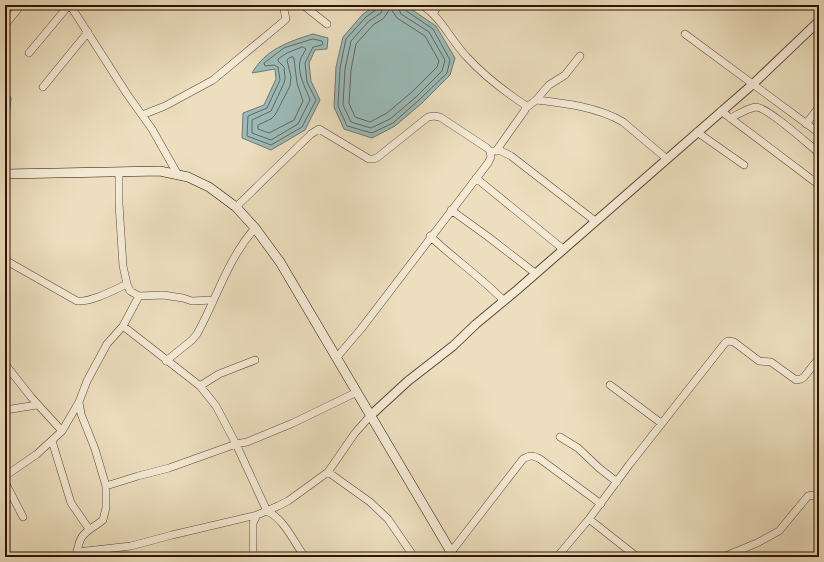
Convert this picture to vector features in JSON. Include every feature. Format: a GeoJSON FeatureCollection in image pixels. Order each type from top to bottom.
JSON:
{"type":"FeatureCollection","features":[{"type":"Feature","properties":{"kind":"main road"},"geometry":{"type":"LineString","coordinates":[[5,174],[160,171],[188,177],[209,187],[236,207],[255,228],[280,262],[453,554]]}},
{"type":"Feature","properties":{"kind":"street"},"geometry":{"type":"LineString","coordinates":[[5,25],[21,5]]}},
{"type":"Feature","properties":{"kind":"street"},"geometry":{"type":"LineString","coordinates":[[29,53],[70,5],[152,129],[178,175]]}},
{"type":"Feature","properties":{"kind":"street"},"geometry":{"type":"LineString","coordinates":[[142,115],[165,106],[213,80],[286,19],[283,5]]}},
{"type":"Feature","properties":{"kind":"street"},"geometry":{"type":"LineString","coordinates":[[303,5],[327,24]]}},
{"type":"Feature","properties":{"kind":"street"},"geometry":{"type":"LineString","coordinates":[[422,5],[433,14],[465,56],[504,91],[525,105],[526,108]]}},
{"type":"Feature","properties":{"kind":"street"},"geometry":{"type":"LineString","coordinates":[[433,14],[438,5]]}},
{"type":"Feature","properties":{"kind":"street"},"geometry":{"type":"LineString","coordinates":[[79,402],[81,414],[95,449],[106,486],[106,503],[104,517],[101,522],[81,536],[76,554],[131,546],[257,515],[288,501],[328,472],[355,433],[371,415],[408,381],[453,346],[476,324],[753,84],[819,22]]}},
{"type":"Feature","properties":{"kind":"street"},"geometry":{"type":"LineString","coordinates":[[43,87],[88,32]]}},
{"type":"Feature","properties":{"kind":"street"},"geometry":{"type":"LineString","coordinates":[[685,34],[819,133]]}},
{"type":"Feature","properties":{"kind":"street"},"geometry":{"type":"LineString","coordinates":[[337,357],[361,329],[430,236],[476,178],[491,157],[493,151],[526,108],[536,100],[549,85],[565,76],[580,56]]}},
{"type":"Feature","properties":{"kind":"street"},"geometry":{"type":"LineString","coordinates":[[536,100],[571,104],[615,118],[623,122],[667,159]]}},
{"type":"Feature","properties":{"kind":"street"},"geometry":{"type":"LineString","coordinates":[[806,124],[819,107]]}},
{"type":"Feature","properties":{"kind":"street"},"geometry":{"type":"LineString","coordinates":[[730,118],[752,109],[759,108],[771,114],[819,153]]}},
{"type":"Feature","properties":{"kind":"street"},"geometry":{"type":"LineString","coordinates":[[722,111],[817,181]]}},
{"type":"Feature","properties":{"kind":"street"},"geometry":{"type":"LineString","coordinates":[[236,207],[316,130],[320,129],[369,159],[374,159],[428,117],[434,116],[445,120],[487,148],[493,151],[501,151],[511,156],[595,221]]}},
{"type":"Feature","properties":{"kind":"street"},"geometry":{"type":"LineString","coordinates":[[698,132],[744,165]]}},
{"type":"Feature","properties":{"kind":"street"},"geometry":{"type":"LineString","coordinates":[[119,172],[119,204],[123,266],[130,290],[139,296],[163,295],[192,301],[212,300]]}},
{"type":"Feature","properties":{"kind":"street"},"geometry":{"type":"LineString","coordinates":[[476,178],[563,249]]}},
{"type":"Feature","properties":{"kind":"street"},"geometry":{"type":"LineString","coordinates":[[450,210],[492,239],[536,273]]}},
{"type":"Feature","properties":{"kind":"street"},"geometry":{"type":"LineString","coordinates":[[166,361],[192,340],[197,334],[232,260],[243,242],[255,228]]}},
{"type":"Feature","properties":{"kind":"street"},"geometry":{"type":"LineString","coordinates":[[430,236],[489,285],[504,300]]}},
{"type":"Feature","properties":{"kind":"street"},"geometry":{"type":"LineString","coordinates":[[5,260],[77,301],[102,295],[127,284]]}},
{"type":"Feature","properties":{"kind":"street"},"geometry":{"type":"LineString","coordinates":[[5,476],[32,458],[62,431],[79,402],[87,381],[107,344],[123,326],[139,296]]}},
{"type":"Feature","properties":{"kind":"street"},"geometry":{"type":"LineString","coordinates":[[123,326],[200,386],[216,406],[236,444],[267,511],[273,514],[283,525],[305,557]]}},
{"type":"Feature","properties":{"kind":"street"},"geometry":{"type":"LineString","coordinates":[[558,557],[590,519],[721,346],[728,341],[734,342],[759,361],[771,362],[796,380],[804,377],[819,358]]}},
{"type":"Feature","properties":{"kind":"street"},"geometry":{"type":"LineString","coordinates":[[200,386],[219,374],[255,360]]}},
{"type":"Feature","properties":{"kind":"street"},"geometry":{"type":"LineString","coordinates":[[5,364],[62,431]]}},
{"type":"Feature","properties":{"kind":"street"},"geometry":{"type":"LineString","coordinates":[[610,385],[662,423]]}},
{"type":"Feature","properties":{"kind":"street"},"geometry":{"type":"LineString","coordinates":[[106,486],[169,468],[236,444],[248,442],[293,423],[358,392]]}},
{"type":"Feature","properties":{"kind":"street"},"geometry":{"type":"LineString","coordinates":[[5,410],[38,404]]}},
{"type":"Feature","properties":{"kind":"street"},"geometry":{"type":"LineString","coordinates":[[560,437],[578,448],[599,468],[617,482]]}},
{"type":"Feature","properties":{"kind":"street"},"geometry":{"type":"LineString","coordinates":[[52,441],[70,503],[89,529]]}},
{"type":"Feature","properties":{"kind":"street"},"geometry":{"type":"LineString","coordinates":[[453,554],[523,459],[530,456],[540,459],[601,504]]}},
{"type":"Feature","properties":{"kind":"street"},"geometry":{"type":"LineString","coordinates":[[328,472],[370,502],[388,519],[414,557]]}},
{"type":"Feature","properties":{"kind":"street"},"geometry":{"type":"LineString","coordinates":[[5,482],[24,517]]}},
{"type":"Feature","properties":{"kind":"street"},"geometry":{"type":"LineString","coordinates":[[723,557],[757,543],[779,530],[808,496],[812,495],[819,498]]}},
{"type":"Feature","properties":{"kind":"street"},"geometry":{"type":"LineString","coordinates":[[254,557],[254,523],[257,515]]}},
{"type":"Feature","properties":{"kind":"street"},"geometry":{"type":"LineString","coordinates":[[590,519],[637,557]]}},
{"type":"Feature","properties":{"kind":"water"},"geometry":{"type":"Polygon","coordinates":[[[377,5],[405,5],[436,26],[455,58],[450,75],[422,103],[395,126],[372,138],[344,129],[334,107],[336,67],[343,37],[363,14],[377,5]]]}},
{"type":"Feature","properties":{"kind":"water"},"geometry":{"type":"Polygon","coordinates":[[[313,34],[328,38],[327,49],[315,50],[309,63],[311,81],[320,100],[305,130],[271,150],[242,138],[243,113],[264,105],[276,79],[275,69],[252,73],[271,52],[295,40],[313,34]]]}},
{"type":"Feature","properties":{"kind":"water"},"geometry":{"type":"Polygon","coordinates":[[[5,88],[11,98],[6,152],[5,152],[5,88]]]}}]}
